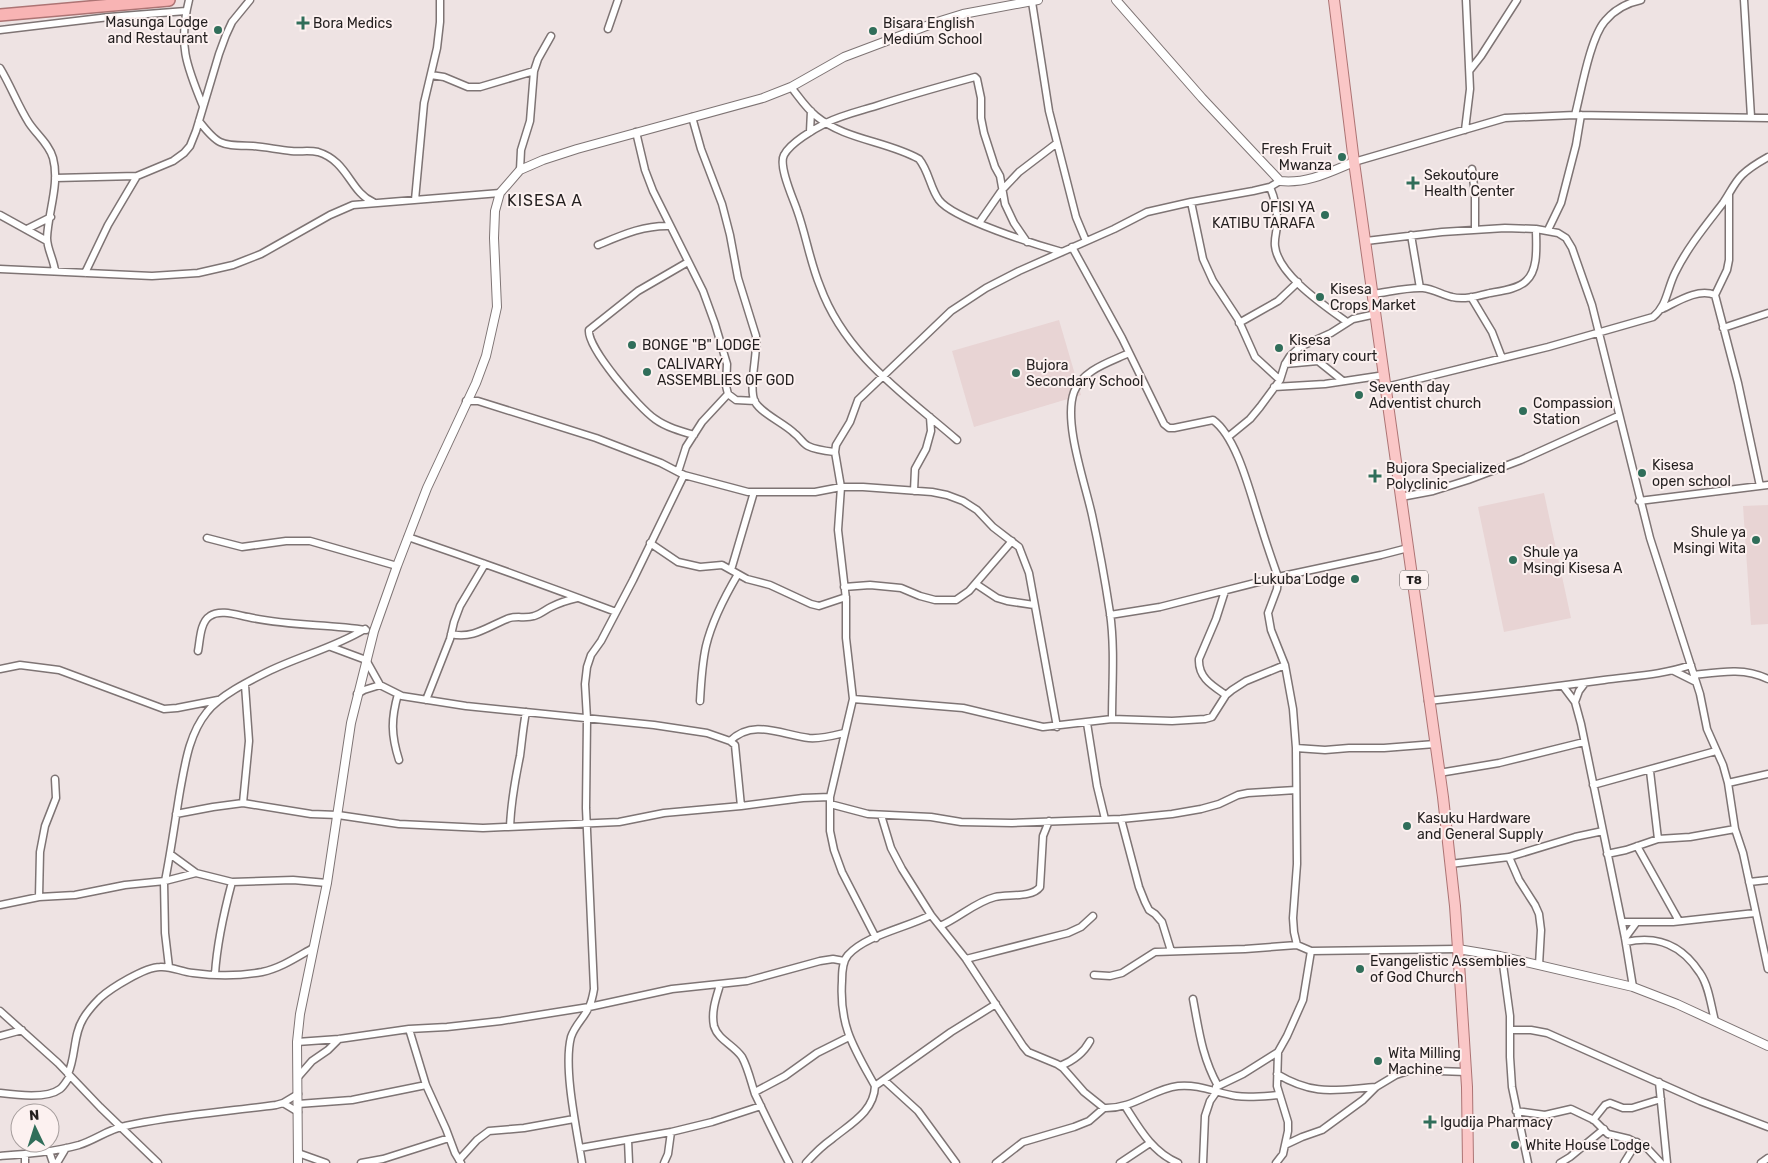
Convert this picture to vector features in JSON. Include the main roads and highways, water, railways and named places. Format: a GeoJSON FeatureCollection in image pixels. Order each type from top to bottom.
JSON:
{"type":"FeatureCollection","features":[{"type":"Feature","properties":{"kind":"highway"},"geometry":{"type":"LineString","coordinates":[[0,15],[120,2],[169,0]]}},
{"type":"Feature","properties":{"kind":"main road","name":"T8"},"geometry":{"type":"LineString","coordinates":[[1334,0],[1354,162],[1412,568],[1450,864],[1466,1072],[1468,1163]]}},
{"type":"Feature","properties":{"kind":"place","name":"Bora Medics"},"geometry":{"type":"Point","coordinates":[303,23]}},
{"type":"Feature","properties":{"kind":"place","name":"Masunga Lodge and Restaurant"},"geometry":{"type":"Point","coordinates":[218,30]}},
{"type":"Feature","properties":{"kind":"place","name":"Bisara English Medium School"},"geometry":{"type":"Point","coordinates":[873,31]}},
{"type":"Feature","properties":{"kind":"place","name":"Fresh Fruit Mwanza"},"geometry":{"type":"Point","coordinates":[1342,157]}},
{"type":"Feature","properties":{"kind":"place","name":"Sekoutoure Health Center"},"geometry":{"type":"Point","coordinates":[1413,183]}},
{"type":"Feature","properties":{"kind":"place","name":"OFISI YA KATIBU TARAFA"},"geometry":{"type":"Point","coordinates":[1325,215]}},
{"type":"Feature","properties":{"kind":"place","name":"Kisesa Crops Market"},"geometry":{"type":"Point","coordinates":[1320,297]}},
{"type":"Feature","properties":{"kind":"place","name":"BONGE \"B\" LODGE"},"geometry":{"type":"Point","coordinates":[632,345]}},
{"type":"Feature","properties":{"kind":"place","name":"Kisesa primary court"},"geometry":{"type":"Point","coordinates":[1279,348]}},
{"type":"Feature","properties":{"kind":"place","name":"CALIVARY ASSEMBLIES OF GOD"},"geometry":{"type":"Point","coordinates":[647,372]}},
{"type":"Feature","properties":{"kind":"place","name":"Bujora Secondary School"},"geometry":{"type":"Point","coordinates":[1016,373]}},
{"type":"Feature","properties":{"kind":"place","name":"Seventh day Adventist church"},"geometry":{"type":"Point","coordinates":[1359,395]}},
{"type":"Feature","properties":{"kind":"place","name":"Compassion Station"},"geometry":{"type":"Point","coordinates":[1523,411]}},
{"type":"Feature","properties":{"kind":"place","name":"Kisesa open school"},"geometry":{"type":"Point","coordinates":[1642,473]}},
{"type":"Feature","properties":{"kind":"place","name":"Bujora Specialized Polyclinic"},"geometry":{"type":"Point","coordinates":[1375,476]}},
{"type":"Feature","properties":{"kind":"place","name":"Shule ya Msingi Wita"},"geometry":{"type":"Point","coordinates":[1756,540]}},
{"type":"Feature","properties":{"kind":"place","name":"Shule ya Msingi Kisesa A"},"geometry":{"type":"Point","coordinates":[1513,560]}},
{"type":"Feature","properties":{"kind":"place","name":"Lukuba Lodge"},"geometry":{"type":"Point","coordinates":[1355,579]}},
{"type":"Feature","properties":{"kind":"place","name":"Kasuku Hardware and General Supply"},"geometry":{"type":"Point","coordinates":[1407,826]}},
{"type":"Feature","properties":{"kind":"place","name":"Evangelistic Assemblies of God Church"},"geometry":{"type":"Point","coordinates":[1360,969]}},
{"type":"Feature","properties":{"kind":"place","name":"Wita Milling Machine"},"geometry":{"type":"Point","coordinates":[1378,1061]}},
{"type":"Feature","properties":{"kind":"place","name":"Igudija Pharmacy"},"geometry":{"type":"Point","coordinates":[1430,1122]}},
{"type":"Feature","properties":{"kind":"place","name":"White House Lodge"},"geometry":{"type":"Point","coordinates":[1515,1145]}},
{"type":"Feature","properties":{"kind":"district","name":"KISESA A"},"geometry":{"type":"Point","coordinates":[545,200]}}]}
